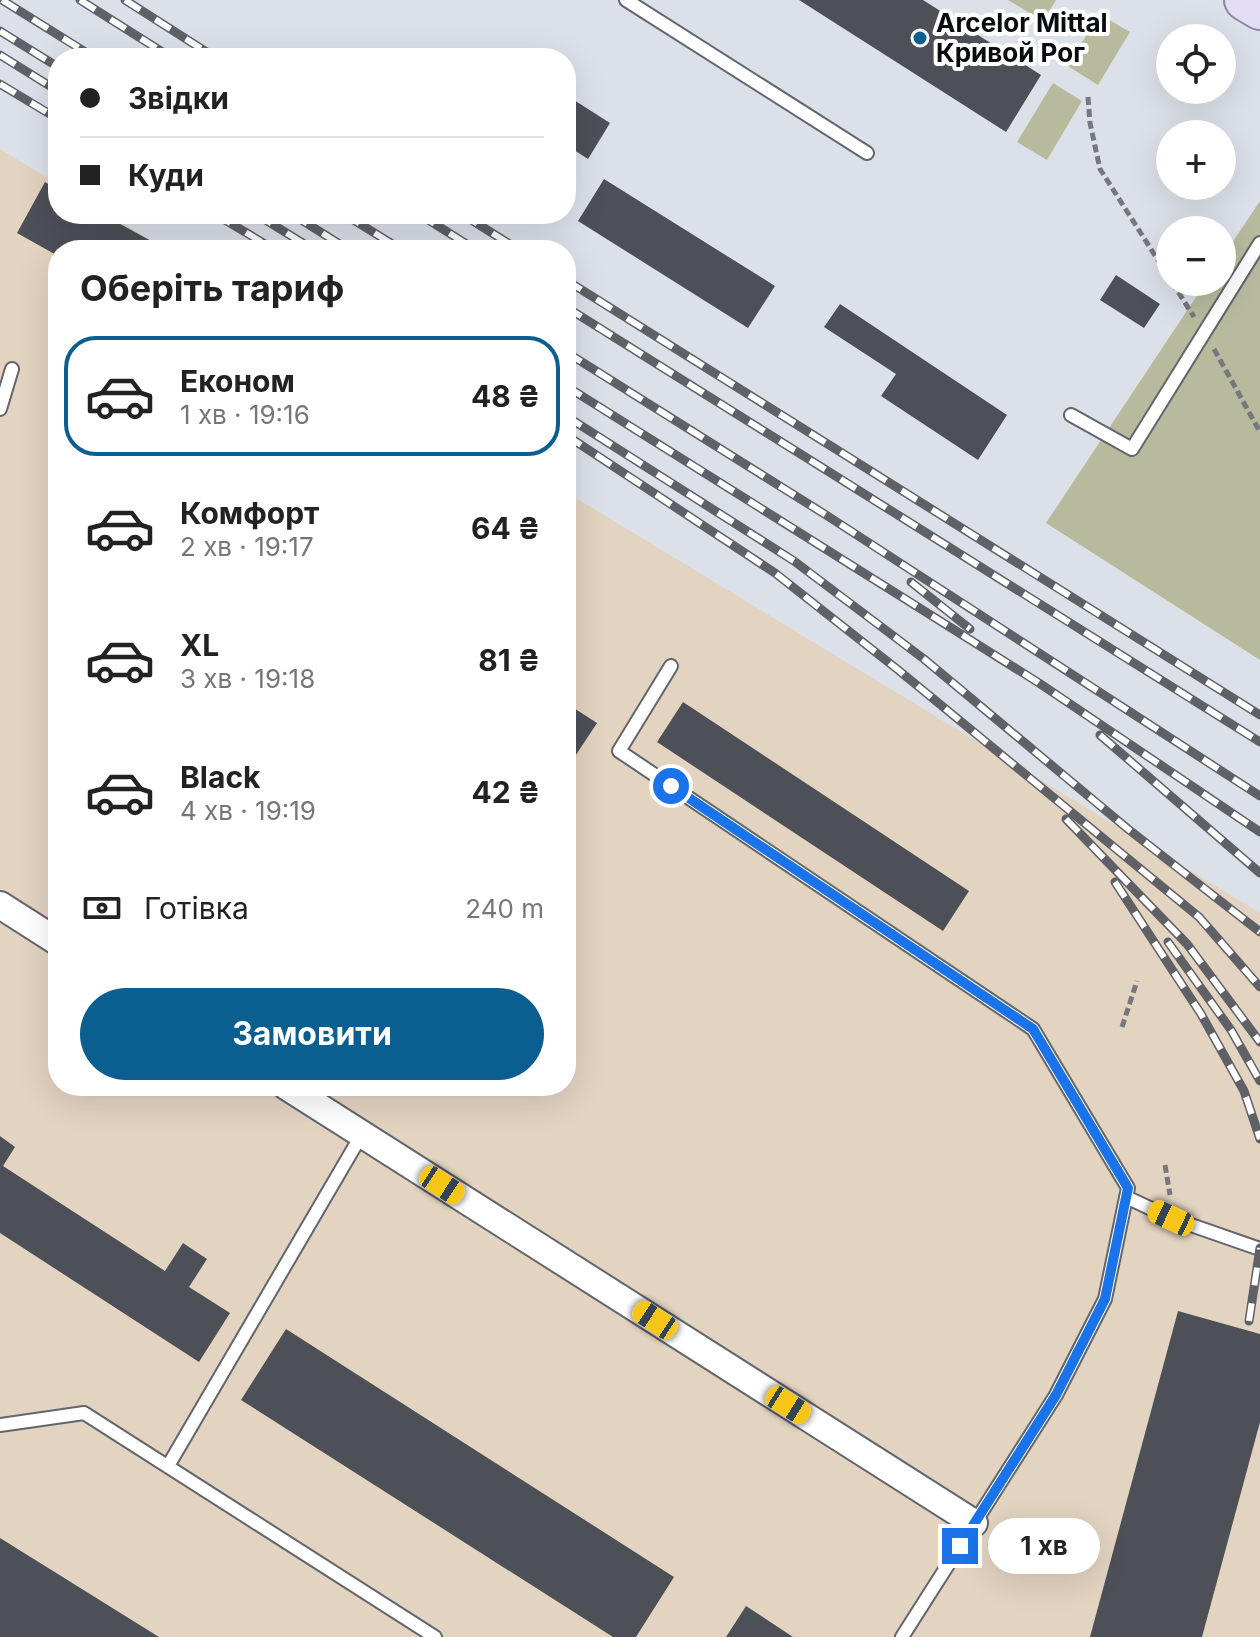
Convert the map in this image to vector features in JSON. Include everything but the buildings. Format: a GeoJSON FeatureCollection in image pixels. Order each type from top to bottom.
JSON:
{"type":"FeatureCollection","features":[{"type":"Feature","properties":{"kind":"main road"},"geometry":{"type":"LineString","coordinates":[[1245,0],[1260,9]]}},
{"type":"Feature","properties":{"kind":"street"},"geometry":{"type":"LineString","coordinates":[[0,905],[48,936]]}},
{"type":"Feature","properties":{"kind":"street"},"geometry":{"type":"LineString","coordinates":[[302,1096],[974,1523]]}},
{"type":"Feature","properties":{"kind":"lane"},"geometry":{"type":"LineString","coordinates":[[626,0],[867,153]]}},
{"type":"Feature","properties":{"kind":"lane"},"geometry":{"type":"LineString","coordinates":[[1071,415],[1132,449],[1260,243]]}},
{"type":"Feature","properties":{"kind":"lane"},"geometry":{"type":"LineString","coordinates":[[0,409],[12,369]]}},
{"type":"Feature","properties":{"kind":"lane"},"geometry":{"type":"LineString","coordinates":[[671,666],[619,751],[1033,1029],[1128,1188],[1105,1299],[1056,1395],[902,1637]]}},
{"type":"Feature","properties":{"kind":"lane"},"geometry":{"type":"LineString","coordinates":[[168,1466],[362,1134]]}},
{"type":"Feature","properties":{"kind":"lane"},"geometry":{"type":"LineString","coordinates":[[1126,1197],[1171,1218],[1260,1249]]}},
{"type":"Feature","properties":{"kind":"lane"},"geometry":{"type":"LineString","coordinates":[[0,1425],[84,1413],[435,1637]]}},
{"type":"Feature","properties":{"kind":"path"},"geometry":{"type":"LineString","coordinates":[[1088,97],[1100,169],[1156,257]]}},
{"type":"Feature","properties":{"kind":"path"},"geometry":{"type":"LineString","coordinates":[[1181,296],[1260,432]]}},
{"type":"Feature","properties":{"kind":"path"},"geometry":{"type":"LineString","coordinates":[[1122,1027],[1137,981]]}},
{"type":"Feature","properties":{"kind":"shaded area"},"geometry":{"type":"Polygon","coordinates":[[[0,149],[48,178],[48,224],[124,224],[150,240],[48,240],[48,1096],[576,1096],[576,498],[1260,913],[1260,1637],[0,1637],[0,149]]]}},
{"type":"Feature","properties":{"kind":"green space"},"geometry":{"type":"Polygon","coordinates":[[[1008,0],[1056,0],[1043,21],[1008,0]]]}},
{"type":"Feature","properties":{"kind":"green space"},"geometry":{"type":"Polygon","coordinates":[[[1099,14],[1130,32],[1098,85],[1068,66],[1099,14]]]}},
{"type":"Feature","properties":{"kind":"green space"},"geometry":{"type":"Polygon","coordinates":[[[1053,83],[1082,101],[1047,160],[1017,142],[1053,83]]]}},
{"type":"Feature","properties":{"kind":"green space"},"geometry":{"type":"Polygon","coordinates":[[[1260,201],[1260,660],[1046,523],[1197,296],[1236,296],[1236,237],[1260,201]]]}},
{"type":"Feature","properties":{"kind":"railway"},"geometry":{"type":"LineString","coordinates":[[2,0],[79,48]]}},
{"type":"Feature","properties":{"kind":"railway"},"geometry":{"type":"LineString","coordinates":[[80,0],[156,48]]}},
{"type":"Feature","properties":{"kind":"railway"},"geometry":{"type":"LineString","coordinates":[[125,0],[200,48]]}},
{"type":"Feature","properties":{"kind":"railway"},"geometry":{"type":"LineString","coordinates":[[0,31],[48,61]]}},
{"type":"Feature","properties":{"kind":"railway"},"geometry":{"type":"LineString","coordinates":[[0,55],[48,85]]}},
{"type":"Feature","properties":{"kind":"railway"},"geometry":{"type":"LineString","coordinates":[[0,84],[48,113]]}},
{"type":"Feature","properties":{"kind":"railway"},"geometry":{"type":"LineString","coordinates":[[232,224],[258,240]]}},
{"type":"Feature","properties":{"kind":"railway"},"geometry":{"type":"LineString","coordinates":[[272,224],[298,240]]}},
{"type":"Feature","properties":{"kind":"railway"},"geometry":{"type":"LineString","coordinates":[[308,224],[333,240]]}},
{"type":"Feature","properties":{"kind":"railway"},"geometry":{"type":"LineString","coordinates":[[360,224],[386,240]]}},
{"type":"Feature","properties":{"kind":"railway"},"geometry":{"type":"LineString","coordinates":[[435,224],[460,240]]}},
{"type":"Feature","properties":{"kind":"railway"},"geometry":{"type":"LineString","coordinates":[[478,224],[503,240]]}},
{"type":"Feature","properties":{"kind":"railway"},"geometry":{"type":"LineString","coordinates":[[576,286],[1260,715]]}},
{"type":"Feature","properties":{"kind":"railway"},"geometry":{"type":"LineString","coordinates":[[576,313],[1260,742]]}},
{"type":"Feature","properties":{"kind":"railway"},"geometry":{"type":"LineString","coordinates":[[576,358],[826,515],[1260,796]]}},
{"type":"Feature","properties":{"kind":"railway"},"geometry":{"type":"LineString","coordinates":[[576,392],[1039,683],[1260,832]]}},
{"type":"Feature","properties":{"kind":"railway"},"geometry":{"type":"LineString","coordinates":[[576,422],[794,561],[924,659],[1128,829],[1260,932]]}},
{"type":"Feature","properties":{"kind":"railway"},"geometry":{"type":"LineString","coordinates":[[576,442],[775,573],[897,669],[1199,917],[1260,987]]}},
{"type":"Feature","properties":{"kind":"railway"},"geometry":{"type":"LineString","coordinates":[[911,582],[970,629]]}},
{"type":"Feature","properties":{"kind":"railway"},"geometry":{"type":"LineString","coordinates":[[1100,735],[1260,873]]}},
{"type":"Feature","properties":{"kind":"railway"},"geometry":{"type":"LineString","coordinates":[[1066,819],[1187,944],[1260,1042]]}},
{"type":"Feature","properties":{"kind":"railway"},"geometry":{"type":"LineString","coordinates":[[1115,882],[1201,1014],[1244,1091],[1260,1139]]}},
{"type":"Feature","properties":{"kind":"railway"},"geometry":{"type":"LineString","coordinates":[[1168,942],[1231,1030],[1260,1081]]}},
{"type":"Feature","properties":{"kind":"railway"},"geometry":{"type":"LineString","coordinates":[[1249,1321],[1260,1248]]}},
{"type":"Feature","properties":{"kind":"place","name":"Arcelor Mittal Кривой Рог"},"geometry":{"type":"Point","coordinates":[920,38]}},
{"type":"Feature","properties":{"kind":"route"},"geometry":{"type":"LineString","coordinates":[[671,786],[1033,1029],[1128,1188],[1105,1299],[1056,1395],[960,1546]]}}]}
